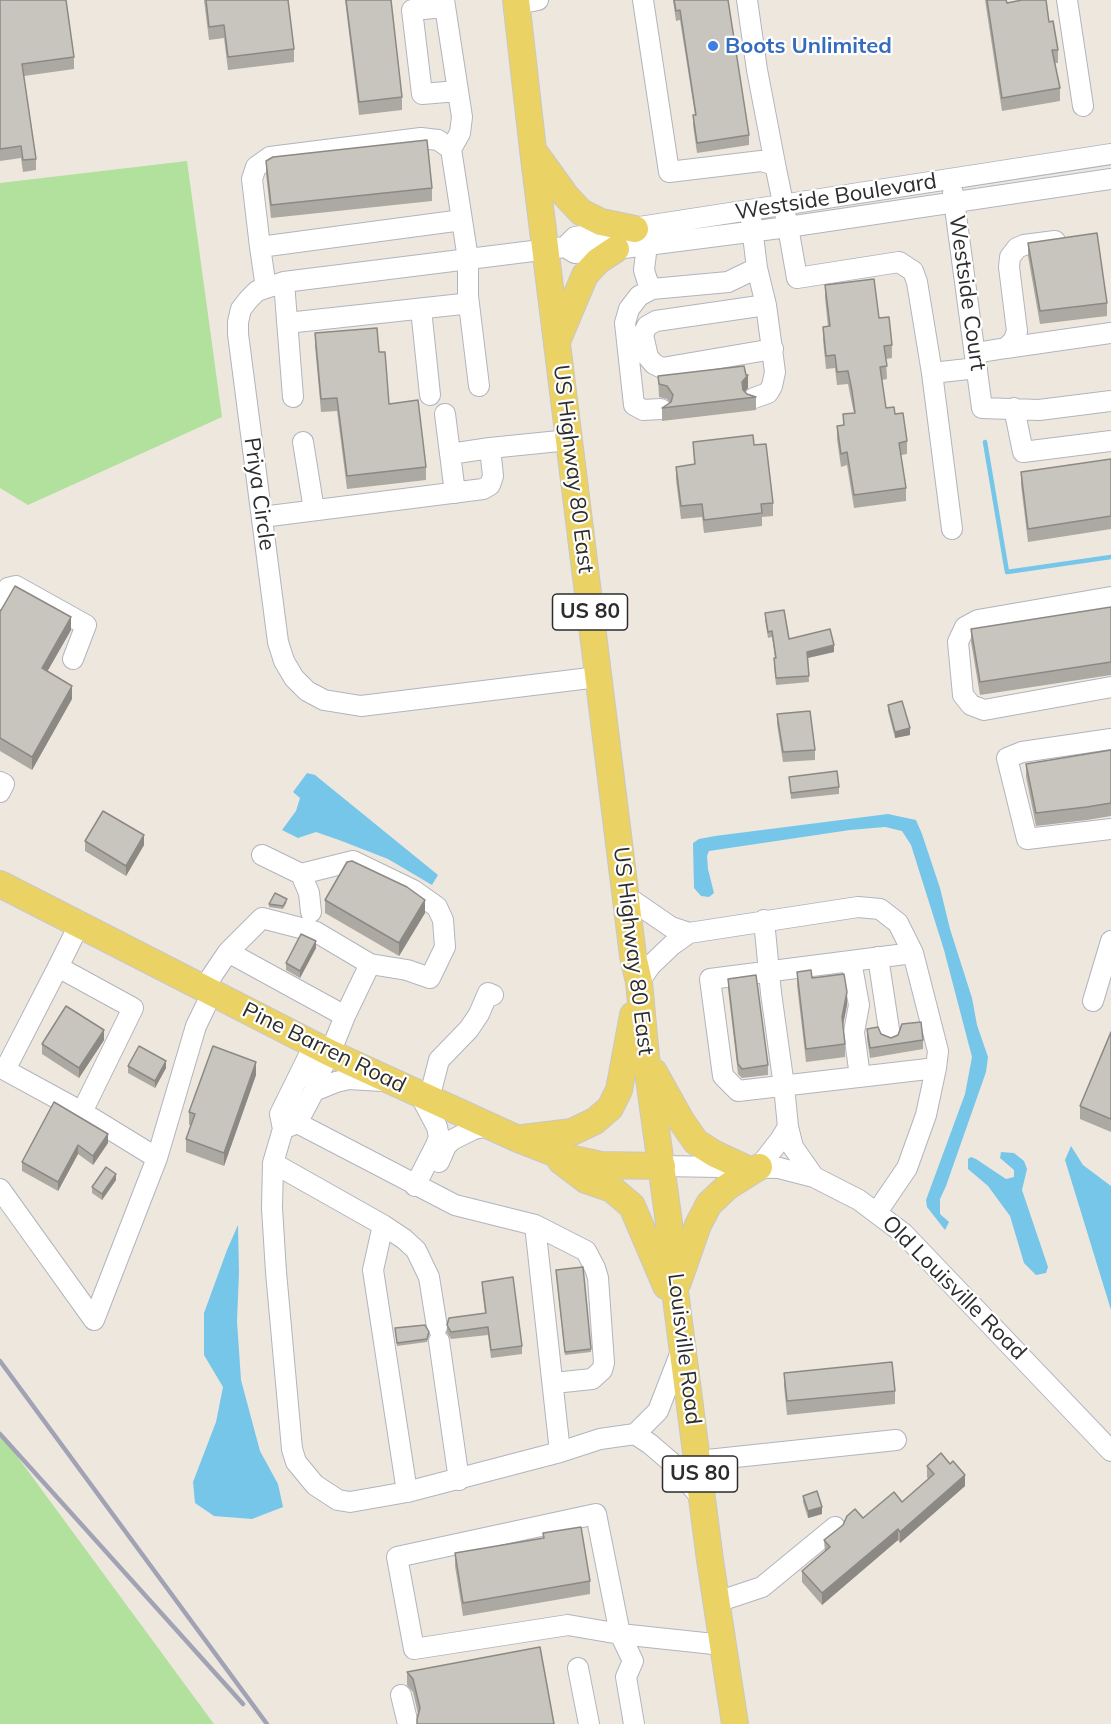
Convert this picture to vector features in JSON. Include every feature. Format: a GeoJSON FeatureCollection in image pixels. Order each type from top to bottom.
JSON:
{"type":"FeatureCollection","features":[{"type":"Feature","properties":{"kind":"main road","name":"US Highway 80 East"},"geometry":{"type":"LineString","coordinates":[[524,1],[533,150],[555,248],[557,342],[626,896],[639,982],[646,1058],[669,1223]]}},
{"type":"Feature","properties":{"kind":"main road"},"geometry":{"type":"LineString","coordinates":[[533,150],[566,196],[581,212],[641,237]]}},
{"type":"Feature","properties":{"kind":"main road"},"geometry":{"type":"LineString","coordinates":[[557,342],[585,275],[598,261],[616,249]]}},
{"type":"Feature","properties":{"kind":"main road","name":"Pine Barren Road"},"geometry":{"type":"LineString","coordinates":[[0,884],[322,1049],[518,1139],[564,1157],[601,1165],[662,1166]]}},
{"type":"Feature","properties":{"kind":"main road"},"geometry":{"type":"LineString","coordinates":[[518,1139],[572,1132],[595,1121],[610,1108],[619,1090],[639,982]]}},
{"type":"Feature","properties":{"kind":"main road"},"geometry":{"type":"LineString","coordinates":[[646,1058],[682,1122],[696,1142],[715,1154],[751,1167]]}},
{"type":"Feature","properties":{"kind":"main road"},"geometry":{"type":"LineString","coordinates":[[546,1150],[586,1180],[612,1189],[632,1206],[677,1304]]}},
{"type":"Feature","properties":{"kind":"main road"},"geometry":{"type":"LineString","coordinates":[[677,1304],[698,1225],[709,1204],[751,1167]]}},
{"type":"Feature","properties":{"kind":"main road","name":"Louisville Road"},"geometry":{"type":"LineString","coordinates":[[669,1223],[677,1304],[735,1724]]}},
{"type":"Feature","properties":{"kind":"street"},"geometry":{"type":"LineString","coordinates":[[643,0],[669,172],[761,160],[772,164],[776,169]]}},
{"type":"Feature","properties":{"kind":"street"},"geometry":{"type":"LineString","coordinates":[[747,0],[757,70],[797,278],[899,262],[913,272],[917,282],[932,373],[952,529]]}},
{"type":"Feature","properties":{"kind":"street"},"geometry":{"type":"LineString","coordinates":[[1067,0],[1083,106]]}},
{"type":"Feature","properties":{"kind":"street"},"geometry":{"type":"LineString","coordinates":[[458,92],[422,94],[412,10],[445,3],[462,117],[460,133],[451,149],[468,259],[468,296],[479,386]]}},
{"type":"Feature","properties":{"kind":"street"},"geometry":{"type":"LineString","coordinates":[[292,397],[287,323],[261,247],[252,179],[256,167],[270,157],[421,138],[438,140],[451,149]]}},
{"type":"Feature","properties":{"kind":"street","name":"Westside Boulevard"},"geometry":{"type":"LineString","coordinates":[[555,248],[574,253],[616,249],[641,237],[750,210],[1111,154]]}},
{"type":"Feature","properties":{"kind":"street","name":"Westside Court"},"geometry":{"type":"LineString","coordinates":[[951,178],[982,408],[1014,408]]}},
{"type":"Feature","properties":{"kind":"street","name":"Westside Boulevard"},"geometry":{"type":"LineString","coordinates":[[555,248],[575,237],[641,237],[753,231],[1111,179]]}},
{"type":"Feature","properties":{"kind":"street"},"geometry":{"type":"LineString","coordinates":[[750,210],[757,268],[766,305],[775,372],[768,393],[754,398]]}},
{"type":"Feature","properties":{"kind":"street"},"geometry":{"type":"LineString","coordinates":[[261,247],[462,220]]}},
{"type":"Feature","properties":{"kind":"street"},"geometry":{"type":"LineString","coordinates":[[641,237],[644,270],[652,289]]}},
{"type":"Feature","properties":{"kind":"street"},"geometry":{"type":"LineString","coordinates":[[1006,348],[1014,340],[1017,331],[1009,267],[1010,256],[1017,248],[1024,245],[1070,239]]}},
{"type":"Feature","properties":{"kind":"street","name":"Priya Circle"},"geometry":{"type":"LineString","coordinates":[[555,248],[275,285],[257,291],[241,309],[238,322],[278,642],[284,661],[294,678],[307,691],[324,700],[361,706],[598,676]]}},
{"type":"Feature","properties":{"kind":"street"},"geometry":{"type":"LineString","coordinates":[[661,409],[643,410],[634,405],[625,322],[629,309],[639,296],[652,289],[728,282],[757,268]]}},
{"type":"Feature","properties":{"kind":"street"},"geometry":{"type":"LineString","coordinates":[[287,323],[462,304],[468,296]]}},
{"type":"Feature","properties":{"kind":"street"},"geometry":{"type":"LineString","coordinates":[[766,305],[656,321],[647,326],[643,335],[648,357],[662,368],[773,349]]}},
{"type":"Feature","properties":{"kind":"street"},"geometry":{"type":"LineString","coordinates":[[421,309],[430,395]]}},
{"type":"Feature","properties":{"kind":"street"},"geometry":{"type":"LineString","coordinates":[[932,373],[1006,348],[1111,333]]}},
{"type":"Feature","properties":{"kind":"street"},"geometry":{"type":"LineString","coordinates":[[1111,401],[1040,410],[1014,408],[1023,452],[1111,441]]}},
{"type":"Feature","properties":{"kind":"street"},"geometry":{"type":"LineString","coordinates":[[445,414],[455,493]]}},
{"type":"Feature","properties":{"kind":"street"},"geometry":{"type":"LineString","coordinates":[[450,454],[569,440]]}},
{"type":"Feature","properties":{"kind":"street"},"geometry":{"type":"LineString","coordinates":[[303,442],[314,510]]}},
{"type":"Feature","properties":{"kind":"street"},"geometry":{"type":"LineString","coordinates":[[262,517],[483,489],[490,485],[492,476],[490,448]]}},
{"type":"Feature","properties":{"kind":"street"},"geometry":{"type":"LineString","coordinates":[[0,599],[8,588],[16,586],[86,626],[73,659]]}},
{"type":"Feature","properties":{"kind":"street"},"geometry":{"type":"LineString","coordinates":[[1111,597],[978,620],[965,627],[958,642],[963,695],[971,705],[984,710],[1111,687]]}},
{"type":"Feature","properties":{"kind":"street"},"geometry":{"type":"LineString","coordinates":[[1111,739],[1023,752],[1007,758],[1027,839],[1111,830]]}},
{"type":"Feature","properties":{"kind":"street"},"geometry":{"type":"LineString","coordinates":[[0,782],[4,784],[0,792]]}},
{"type":"Feature","properties":{"kind":"street"},"geometry":{"type":"LineString","coordinates":[[0,1189],[94,1320],[157,1158],[207,991],[228,952],[262,918],[316,932],[370,964],[407,970],[430,978],[445,947],[443,920],[437,907],[413,890],[353,861],[301,874],[262,855]]}},
{"type":"Feature","properties":{"kind":"street"},"geometry":{"type":"LineString","coordinates":[[301,874],[309,893],[312,912]]}},
{"type":"Feature","properties":{"kind":"street"},"geometry":{"type":"LineString","coordinates":[[626,896],[670,927],[689,933]]}},
{"type":"Feature","properties":{"kind":"street"},"geometry":{"type":"LineString","coordinates":[[639,982],[651,964],[689,933],[858,907],[880,909],[898,923],[913,953],[938,1051],[926,1115],[907,1168],[877,1212]]}},
{"type":"Feature","properties":{"kind":"street"},"geometry":{"type":"LineString","coordinates":[[764,920],[769,971],[764,994],[773,1057],[784,1086],[788,1127],[793,1147],[814,1177]]}},
{"type":"Feature","properties":{"kind":"street"},"geometry":{"type":"LineString","coordinates":[[79,925],[2,1074],[82,1112],[157,1158]]}},
{"type":"Feature","properties":{"kind":"street"},"geometry":{"type":"LineString","coordinates":[[1093,1001],[1111,941]]}},
{"type":"Feature","properties":{"kind":"street"},"geometry":{"type":"LineString","coordinates":[[228,952],[345,1016]]}},
{"type":"Feature","properties":{"kind":"street"},"geometry":{"type":"LineString","coordinates":[[894,1054],[860,1077],[738,1091],[723,1076],[728,1053],[721,997],[710,979],[913,953]]}},
{"type":"Feature","properties":{"kind":"street"},"geometry":{"type":"LineString","coordinates":[[878,957],[894,1054]]}},
{"type":"Feature","properties":{"kind":"street"},"geometry":{"type":"LineString","coordinates":[[851,961],[859,1005],[854,1032],[860,1077]]}},
{"type":"Feature","properties":{"kind":"street"},"geometry":{"type":"LineString","coordinates":[[370,964],[345,1016],[322,1049],[278,1140],[273,1163],[272,1208],[276,1272],[292,1449],[296,1462],[315,1485],[338,1500],[350,1502],[459,1480],[600,1439],[635,1434],[658,1411],[683,1346]]}},
{"type":"Feature","properties":{"kind":"street"},"geometry":{"type":"LineString","coordinates":[[58,967],[133,1008],[82,1112]]}},
{"type":"Feature","properties":{"kind":"street"},"geometry":{"type":"LineString","coordinates":[[422,1189],[439,1137],[425,1097],[439,1060],[469,1029],[479,1014],[488,993],[493,995]]}},
{"type":"Feature","properties":{"kind":"street"},"geometry":{"type":"LineString","coordinates":[[314,1091],[322,1049]]}},
{"type":"Feature","properties":{"kind":"street"},"geometry":{"type":"LineString","coordinates":[[894,1054],[936,1068]]}},
{"type":"Feature","properties":{"kind":"street"},"geometry":{"type":"LineString","coordinates":[[287,1122],[314,1091],[336,1082],[349,1079],[392,1082]]}},
{"type":"Feature","properties":{"kind":"street"},"geometry":{"type":"LineString","coordinates":[[287,1122],[465,1209],[535,1225],[586,1251],[595,1268],[592,1291],[596,1336],[604,1363],[598,1377],[554,1383]]}},
{"type":"Feature","properties":{"kind":"street"},"geometry":{"type":"LineString","coordinates":[[422,1189],[446,1146],[461,1134],[490,1126]]}},
{"type":"Feature","properties":{"kind":"street"},"geometry":{"type":"LineString","coordinates":[[751,1167],[780,1140],[788,1127]]}},
{"type":"Feature","properties":{"kind":"street"},"geometry":{"type":"LineString","coordinates":[[273,1163],[383,1226],[404,1239],[416,1250],[429,1277],[459,1480]]}},
{"type":"Feature","properties":{"kind":"street","name":"Old Louisville Road"},"geometry":{"type":"LineString","coordinates":[[662,1166],[779,1168],[814,1177],[843,1190],[877,1212],[903,1233],[1111,1451]]}},
{"type":"Feature","properties":{"kind":"street"},"geometry":{"type":"LineString","coordinates":[[535,1225],[554,1318],[556,1342],[554,1383],[560,1452]]}},
{"type":"Feature","properties":{"kind":"street"},"geometry":{"type":"LineString","coordinates":[[383,1226],[373,1270],[407,1492]]}},
{"type":"Feature","properties":{"kind":"street"},"geometry":{"type":"LineString","coordinates":[[635,1434],[671,1462],[703,1500]]}},
{"type":"Feature","properties":{"kind":"street"},"geometry":{"type":"LineString","coordinates":[[698,1461],[897,1440]]}},
{"type":"Feature","properties":{"kind":"street"},"geometry":{"type":"LineString","coordinates":[[634,1724],[626,1677],[633,1661],[620,1634],[596,1514],[397,1557],[414,1649],[568,1625],[620,1634],[723,1645]]}},
{"type":"Feature","properties":{"kind":"street"},"geometry":{"type":"LineString","coordinates":[[717,1602],[762,1587],[835,1527]]}},
{"type":"Feature","properties":{"kind":"street"},"geometry":{"type":"LineString","coordinates":[[579,1668],[589,1724]]}},
{"type":"Feature","properties":{"kind":"street"},"geometry":{"type":"LineString","coordinates":[[401,1695],[408,1724]]}},
{"type":"Feature","properties":{"kind":"green space"},"geometry":{"type":"Polygon","coordinates":[[[187,161],[222,417],[28,505],[0,488],[0,183],[187,161]]]}},
{"type":"Feature","properties":{"kind":"green space"},"geometry":{"type":"Polygon","coordinates":[[[0,1433],[214,1724],[0,1724],[0,1433]]]}},
{"type":"Feature","properties":{"kind":"water"},"geometry":{"type":"Polygon","coordinates":[[[307,773],[315,775],[438,875],[432,885],[388,859],[339,840],[316,832],[298,838],[282,830],[296,811],[300,798],[293,792],[307,773]]]}},
{"type":"Feature","properties":{"kind":"water"},"geometry":{"type":"Polygon","coordinates":[[[888,814],[916,820],[922,834],[940,888],[950,929],[972,998],[977,1025],[988,1057],[986,1072],[940,1199],[940,1214],[949,1222],[945,1230],[927,1207],[926,1200],[965,1094],[972,1057],[944,950],[911,845],[902,831],[885,827],[850,830],[709,851],[708,869],[714,893],[709,897],[701,896],[694,888],[693,843],[699,839],[888,814]]]}},
{"type":"Feature","properties":{"kind":"water"},"geometry":{"type":"Polygon","coordinates":[[[1071,1146],[1083,1165],[1111,1186],[1111,1310],[1065,1160],[1071,1146]]]}},
{"type":"Feature","properties":{"kind":"water"},"geometry":{"type":"Polygon","coordinates":[[[1001,1152],[1014,1153],[1024,1161],[1027,1169],[1022,1190],[1048,1267],[1046,1273],[1036,1275],[1024,1263],[1010,1216],[988,1186],[968,1169],[968,1159],[971,1157],[1006,1179],[1014,1177],[1014,1170],[1000,1158],[1001,1152]]]}},
{"type":"Feature","properties":{"kind":"water"},"geometry":{"type":"Polygon","coordinates":[[[238,1225],[237,1321],[241,1380],[260,1451],[278,1484],[283,1507],[252,1519],[214,1516],[195,1503],[193,1482],[216,1422],[223,1387],[204,1355],[204,1313],[238,1225]]]}},
{"type":"Feature","properties":{"kind":"building"},"geometry":{"type":"Polygon","coordinates":[[[0,0],[66,0],[74,57],[22,64],[36,159],[23,160],[21,146],[0,149],[0,0]]]}},
{"type":"Feature","properties":{"kind":"building"},"geometry":{"type":"Polygon","coordinates":[[[206,0],[288,0],[294,49],[228,57],[224,25],[209,27],[206,0]]]}},
{"type":"Feature","properties":{"kind":"building"},"geometry":{"type":"Polygon","coordinates":[[[346,0],[391,0],[402,97],[359,102],[346,0]]]}},
{"type":"Feature","properties":{"kind":"building"},"geometry":{"type":"Polygon","coordinates":[[[674,0],[728,0],[749,135],[697,143],[693,115],[696,115],[680,10],[676,11],[674,0]]]}},
{"type":"Feature","properties":{"kind":"building"},"geometry":{"type":"Polygon","coordinates":[[[987,0],[1006,0],[1007,3],[1022,0],[1046,0],[1049,22],[1053,21],[1058,50],[1052,50],[1060,88],[1002,98],[987,0]]]}},
{"type":"Feature","properties":{"kind":"building"},"geometry":{"type":"Polygon","coordinates":[[[427,140],[432,188],[271,205],[266,161],[273,157],[427,140]]]}},
{"type":"Feature","properties":{"kind":"building"},"geometry":{"type":"Polygon","coordinates":[[[1097,233],[1107,303],[1040,311],[1028,243],[1097,233]]]}},
{"type":"Feature","properties":{"kind":"building"},"geometry":{"type":"Polygon","coordinates":[[[874,279],[879,318],[889,317],[892,345],[884,346],[887,366],[880,367],[886,408],[894,407],[895,414],[903,413],[907,441],[899,443],[906,488],[854,495],[847,452],[841,454],[837,426],[844,425],[843,414],[855,413],[852,391],[848,371],[837,372],[835,355],[826,356],[823,327],[830,326],[825,285],[874,279]]]}},
{"type":"Feature","properties":{"kind":"building"},"geometry":{"type":"Polygon","coordinates":[[[377,328],[379,352],[385,352],[389,404],[418,400],[426,467],[347,476],[337,398],[321,399],[315,333],[377,328]]]}},
{"type":"Feature","properties":{"kind":"building"},"geometry":{"type":"Polygon","coordinates":[[[744,366],[746,375],[748,375],[742,382],[743,390],[756,397],[662,408],[671,402],[673,395],[667,386],[659,384],[658,376],[744,366]]]}},
{"type":"Feature","properties":{"kind":"building"},"geometry":{"type":"Polygon","coordinates":[[[753,435],[754,445],[766,444],[773,503],[761,504],[762,513],[704,520],[702,504],[681,506],[676,467],[695,464],[693,442],[753,435]]]}},
{"type":"Feature","properties":{"kind":"building"},"geometry":{"type":"Polygon","coordinates":[[[1111,459],[1111,516],[1028,529],[1021,472],[1111,459]]]}},
{"type":"Feature","properties":{"kind":"building"},"geometry":{"type":"Polygon","coordinates":[[[15,586],[71,617],[42,668],[72,686],[32,757],[0,738],[0,612],[15,586]]]}},
{"type":"Feature","properties":{"kind":"building"},"geometry":{"type":"Polygon","coordinates":[[[1111,607],[1111,662],[980,682],[971,629],[1111,607]]]}},
{"type":"Feature","properties":{"kind":"building"},"geometry":{"type":"Polygon","coordinates":[[[784,610],[789,639],[830,629],[834,645],[807,652],[809,676],[776,678],[772,631],[768,632],[765,613],[784,610]]]}},
{"type":"Feature","properties":{"kind":"building"},"geometry":{"type":"Polygon","coordinates":[[[902,701],[910,728],[895,732],[888,705],[902,701]]]}},
{"type":"Feature","properties":{"kind":"building"},"geometry":{"type":"Polygon","coordinates":[[[810,711],[815,750],[783,752],[777,714],[810,711]]]}},
{"type":"Feature","properties":{"kind":"building"},"geometry":{"type":"Polygon","coordinates":[[[1111,750],[1111,803],[1036,813],[1026,764],[1111,750]]]}},
{"type":"Feature","properties":{"kind":"building"},"geometry":{"type":"Polygon","coordinates":[[[837,771],[839,787],[791,793],[789,777],[837,771]]]}},
{"type":"Feature","properties":{"kind":"building"},"geometry":{"type":"Polygon","coordinates":[[[103,811],[144,835],[126,866],[85,841],[103,811]]]}},
{"type":"Feature","properties":{"kind":"building"},"geometry":{"type":"Polygon","coordinates":[[[352,861],[407,887],[425,900],[399,943],[325,900],[347,862],[352,861]]]}},
{"type":"Feature","properties":{"kind":"building"},"geometry":{"type":"Polygon","coordinates":[[[275,893],[287,899],[283,906],[269,904],[275,893]]]}},
{"type":"Feature","properties":{"kind":"building"},"geometry":{"type":"Polygon","coordinates":[[[301,934],[316,941],[300,971],[286,963],[301,934]]]}},
{"type":"Feature","properties":{"kind":"building"},"geometry":{"type":"Polygon","coordinates":[[[811,970],[812,978],[844,974],[847,992],[842,1017],[845,1044],[806,1049],[797,972],[811,970]]]}},
{"type":"Feature","properties":{"kind":"building"},"geometry":{"type":"Polygon","coordinates":[[[756,975],[768,1065],[742,1069],[738,1064],[728,979],[756,975]]]}},
{"type":"Feature","properties":{"kind":"building"},"geometry":{"type":"Polygon","coordinates":[[[66,1006],[104,1030],[79,1068],[42,1044],[66,1006]]]}},
{"type":"Feature","properties":{"kind":"building"},"geometry":{"type":"Polygon","coordinates":[[[921,1022],[923,1040],[870,1048],[867,1029],[878,1027],[881,1034],[891,1038],[898,1035],[902,1024],[921,1022]]]}},
{"type":"Feature","properties":{"kind":"building"},"geometry":{"type":"Polygon","coordinates":[[[1111,1032],[1111,1119],[1080,1106],[1111,1032]]]}},
{"type":"Feature","properties":{"kind":"building"},"geometry":{"type":"Polygon","coordinates":[[[139,1046],[166,1061],[155,1081],[128,1066],[139,1046]]]}},
{"type":"Feature","properties":{"kind":"building"},"geometry":{"type":"Polygon","coordinates":[[[213,1046],[256,1062],[224,1153],[186,1139],[195,1114],[189,1112],[213,1046]]]}},
{"type":"Feature","properties":{"kind":"building"},"geometry":{"type":"Polygon","coordinates":[[[54,1102],[108,1134],[93,1156],[78,1145],[58,1182],[22,1162],[54,1102]]]}},
{"type":"Feature","properties":{"kind":"building"},"geometry":{"type":"Polygon","coordinates":[[[106,1167],[116,1174],[102,1194],[92,1187],[106,1167]]]}},
{"type":"Feature","properties":{"kind":"building"},"geometry":{"type":"Polygon","coordinates":[[[583,1267],[591,1349],[565,1352],[556,1270],[583,1267]]]}},
{"type":"Feature","properties":{"kind":"building"},"geometry":{"type":"Polygon","coordinates":[[[513,1277],[522,1346],[491,1350],[488,1327],[451,1332],[447,1325],[449,1318],[486,1313],[482,1282],[513,1277]]]}},
{"type":"Feature","properties":{"kind":"building"},"geometry":{"type":"Polygon","coordinates":[[[425,1325],[429,1332],[427,1339],[397,1343],[395,1328],[425,1325]]]}},
{"type":"Feature","properties":{"kind":"building"},"geometry":{"type":"Polygon","coordinates":[[[892,1362],[895,1391],[787,1401],[784,1373],[892,1362]]]}},
{"type":"Feature","properties":{"kind":"building"},"geometry":{"type":"Polygon","coordinates":[[[941,1453],[950,1464],[953,1461],[965,1475],[900,1532],[898,1529],[822,1593],[802,1571],[830,1547],[824,1540],[843,1525],[847,1516],[855,1509],[863,1518],[894,1492],[902,1502],[934,1474],[927,1466],[941,1453]]]}},
{"type":"Feature","properties":{"kind":"building"},"geometry":{"type":"Polygon","coordinates":[[[817,1491],[822,1507],[808,1511],[803,1496],[817,1491]]]}},
{"type":"Feature","properties":{"kind":"building"},"geometry":{"type":"Polygon","coordinates":[[[581,1527],[590,1581],[463,1603],[455,1553],[544,1538],[543,1533],[581,1527]]]}},
{"type":"Feature","properties":{"kind":"building"},"geometry":{"type":"Polygon","coordinates":[[[540,1647],[554,1724],[417,1724],[420,1708],[413,1679],[407,1672],[540,1647]]]}},
{"type":"Feature","properties":{"kind":"waterway"},"geometry":{"type":"LineString","coordinates":[[985,442],[1007,572],[1111,557]]}},
{"type":"Feature","properties":{"kind":"railway"},"geometry":{"type":"LineString","coordinates":[[0,1361],[267,1724]]}},
{"type":"Feature","properties":{"kind":"railway"},"geometry":{"type":"LineString","coordinates":[[0,1434],[243,1704]]}},
{"type":"Feature","properties":{"kind":"place","name":"Boots Unlimited"},"geometry":{"type":"Point","coordinates":[713,46]}}]}
